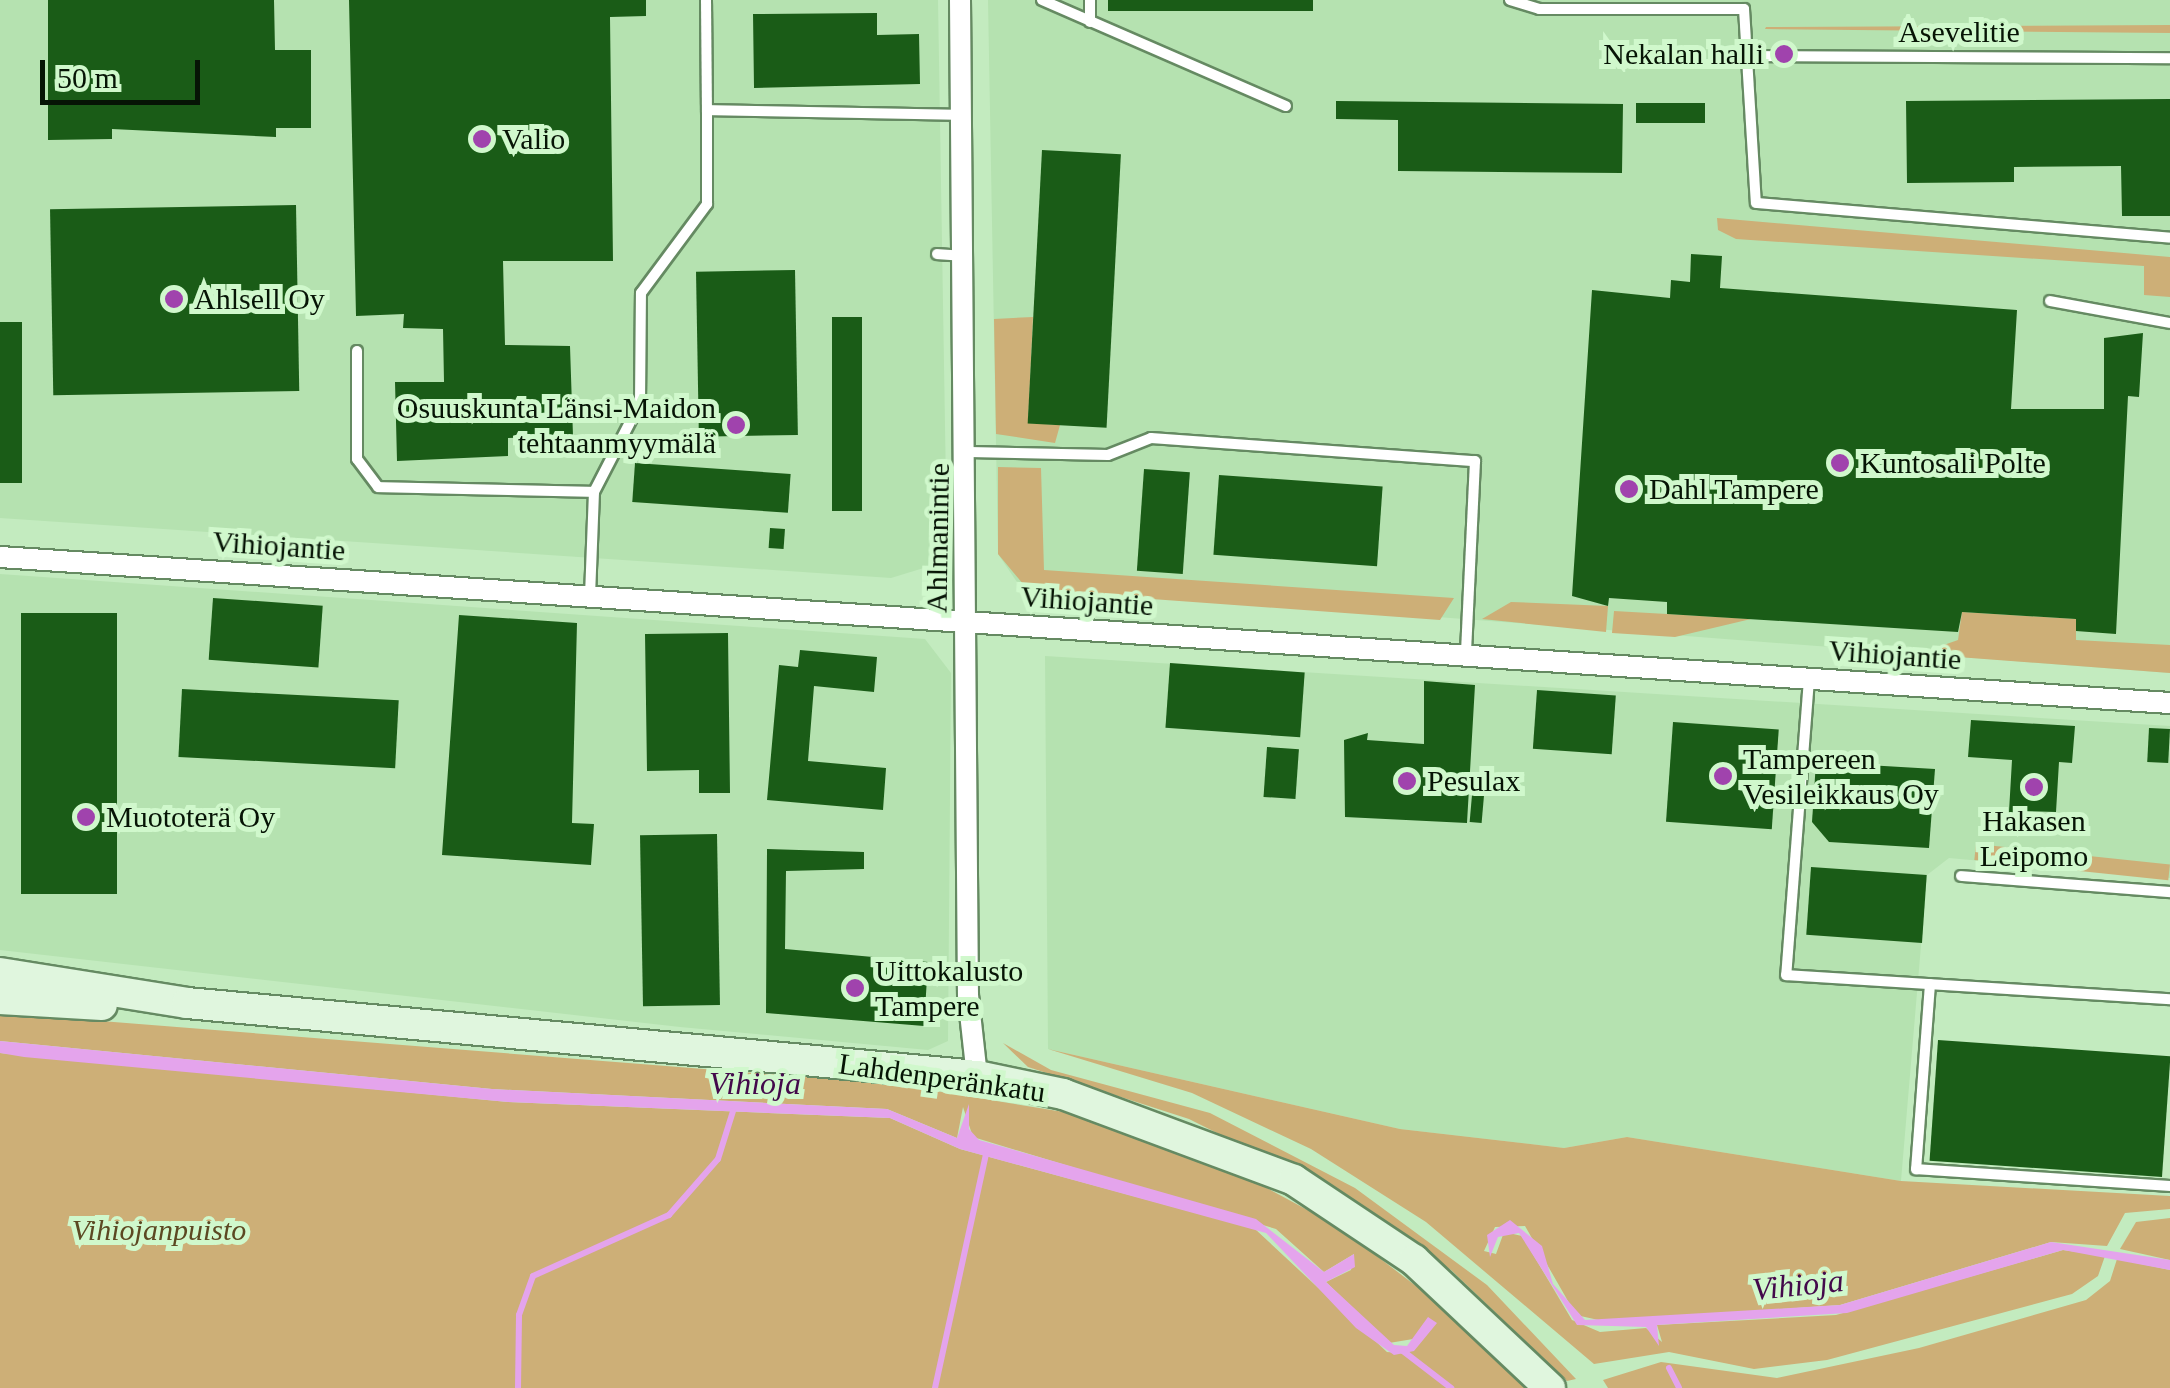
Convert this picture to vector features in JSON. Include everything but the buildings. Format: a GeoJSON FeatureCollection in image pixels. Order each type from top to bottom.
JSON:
{"type":"FeatureCollection","features":[{"type":"Feature","properties":{"kind":"main road","name":"Lahdenperänkatu"},"geometry":{"type":"LineString","coordinates":[[0,973],[187,1004]]}},
{"type":"Feature","properties":{"kind":"main road","name":"Lahdenperänkatu"},"geometry":{"type":"LineString","coordinates":[[0,999],[187,1004],[977,1076],[1147,1120],[1294,1180],[1414,1260],[1550,1388]]}},
{"type":"Feature","properties":{"kind":"street","name":"Ahlmanintie"},"geometry":{"type":"LineString","coordinates":[[960,0],[969,452],[968,995],[977,1076]]}},
{"type":"Feature","properties":{"kind":"street","name":"Vihiojantie"},"geometry":{"type":"LineString","coordinates":[[0,557],[2170,703]]}},
{"type":"Feature","properties":{"kind":"lane"},"geometry":{"type":"LineString","coordinates":[[590,597],[594,492],[640,402],[641,292],[707,204],[706,0]]}},
{"type":"Feature","properties":{"kind":"lane"},"geometry":{"type":"LineString","coordinates":[[1042,0],[1286,106]]}},
{"type":"Feature","properties":{"kind":"lane"},"geometry":{"type":"LineString","coordinates":[[1090,0],[1090,22]]}},
{"type":"Feature","properties":{"kind":"lane"},"geometry":{"type":"LineString","coordinates":[[1510,0],[1539,9],[1744,4],[1756,203],[2170,238]]}},
{"type":"Feature","properties":{"kind":"lane","name":"Asevelitie"},"geometry":{"type":"LineString","coordinates":[[1747,56],[2170,58]]}},
{"type":"Feature","properties":{"kind":"lane"},"geometry":{"type":"LineString","coordinates":[[706,110],[964,114]]}},
{"type":"Feature","properties":{"kind":"lane"},"geometry":{"type":"LineString","coordinates":[[937,254],[966,256]]}},
{"type":"Feature","properties":{"kind":"lane"},"geometry":{"type":"LineString","coordinates":[[2050,301],[2170,323]]}},
{"type":"Feature","properties":{"kind":"lane"},"geometry":{"type":"LineString","coordinates":[[357,352],[357,459],[378,487],[594,492]]}},
{"type":"Feature","properties":{"kind":"lane"},"geometry":{"type":"LineString","coordinates":[[969,452],[1108,455],[1151,438],[1475,462],[1466,656]]}},
{"type":"Feature","properties":{"kind":"lane"},"geometry":{"type":"LineString","coordinates":[[1809,679],[1786,975],[2170,999]]}},
{"type":"Feature","properties":{"kind":"lane"},"geometry":{"type":"LineString","coordinates":[[1961,876],[2170,892]]}},
{"type":"Feature","properties":{"kind":"lane"},"geometry":{"type":"LineString","coordinates":[[1930,984],[1916,1169],[2170,1186]]}},
{"type":"Feature","properties":{"kind":"shaded area"},"geometry":{"type":"Polygon","coordinates":[[[0,0],[938,0],[947,547],[940,563],[891,578],[0,518],[0,0]]]}},
{"type":"Feature","properties":{"kind":"shaded area"},"geometry":{"type":"Polygon","coordinates":[[[988,0],[2170,0],[2170,673],[1019,585],[998,554],[988,0]]]}},
{"type":"Feature","properties":{"kind":"shaded area"},"geometry":{"type":"Polygon","coordinates":[[[0,574],[925,639],[951,673],[948,1041],[928,1050],[680,1027],[0,950],[0,574]]]}},
{"type":"Feature","properties":{"kind":"shaded area"},"geometry":{"type":"Polygon","coordinates":[[[1045,656],[2170,726],[2170,878],[1949,858],[1927,875],[1901,1181],[1627,1137],[1564,1148],[1400,1129],[1048,1049],[1045,656]]]}},
{"type":"Feature","properties":{"kind":"shaded area"},"geometry":{"type":"Polygon","coordinates":[[[0,1041],[492,1089],[887,1109],[957,1138],[969,1104],[969,1129],[979,1140],[1256,1219],[1324,1272],[1354,1254],[1355,1267],[1326,1282],[1394,1345],[1407,1346],[1428,1317],[1437,1323],[1414,1351],[1394,1355],[1356,1328],[1266,1233],[960,1149],[890,1118],[508,1102],[24,1057],[0,1053],[0,1041]]]}},
{"type":"Feature","properties":{"kind":"shaded area"},"geometry":{"type":"Polygon","coordinates":[[[1510,1220],[1542,1246],[1553,1284],[1585,1320],[1840,1305],[2051,1242],[2170,1260],[2170,1270],[2063,1250],[1847,1313],[1657,1325],[1659,1346],[1646,1327],[1577,1325],[1519,1233],[1498,1237],[1490,1257],[1487,1235],[1510,1220]]]}},
{"type":"Feature","properties":{"kind":"green space"},"geometry":{"type":"Polygon","coordinates":[[[2170,25],[2170,33],[1765,29],[1766,27],[2170,25]]]}},
{"type":"Feature","properties":{"kind":"green space"},"geometry":{"type":"Polygon","coordinates":[[[1717,218],[2170,257],[2170,297],[2144,295],[2144,266],[1736,239],[1718,230],[1717,218]]]}},
{"type":"Feature","properties":{"kind":"green space"},"geometry":{"type":"Polygon","coordinates":[[[1033,317],[1028,423],[1060,425],[1055,443],[996,434],[994,319],[1033,317]]]}},
{"type":"Feature","properties":{"kind":"green space"},"geometry":{"type":"Polygon","coordinates":[[[998,467],[1041,468],[1044,570],[1454,598],[1440,620],[1028,590],[998,554],[998,467]]]}},
{"type":"Feature","properties":{"kind":"green space"},"geometry":{"type":"Polygon","coordinates":[[[1511,602],[1608,606],[1606,632],[1482,619],[1511,602]]]}},
{"type":"Feature","properties":{"kind":"green space"},"geometry":{"type":"Polygon","coordinates":[[[1614,611],[1751,619],[1675,637],[1612,633],[1614,611]]]}},
{"type":"Feature","properties":{"kind":"green space"},"geometry":{"type":"Polygon","coordinates":[[[1962,612],[2076,619],[2076,640],[2170,645],[2170,673],[1918,654],[1958,640],[1962,612]]]}},
{"type":"Feature","properties":{"kind":"green space"},"geometry":{"type":"Polygon","coordinates":[[[1976,844],[2170,864],[2168,880],[1974,860],[1976,844]]]}},
{"type":"Feature","properties":{"kind":"green space","name":"Vihiojanpuisto"},"geometry":{"type":"Polygon","coordinates":[[[0,1013],[893,1084],[1076,1114],[1241,1174],[1339,1227],[1446,1309],[1527,1388],[0,1388],[0,1053],[508,1102],[890,1118],[960,1149],[1255,1229],[1387,1352],[1409,1354],[1413,1339],[1389,1343],[1326,1282],[1351,1270],[1354,1254],[1324,1272],[1276,1229],[973,1137],[963,1107],[957,1138],[887,1109],[492,1089],[0,1041],[0,1013]]]}},
{"type":"Feature","properties":{"kind":"green space"},"geometry":{"type":"Polygon","coordinates":[[[1003,1043],[1051,1070],[1210,1113],[1355,1188],[1487,1285],[1576,1379],[1567,1381],[1451,1270],[1353,1201],[1189,1119],[1028,1067],[1003,1043]]]}},
{"type":"Feature","properties":{"kind":"green space"},"geometry":{"type":"Polygon","coordinates":[[[1048,1049],[1400,1129],[1564,1148],[1627,1137],[1901,1181],[2170,1196],[2170,1209],[2125,1213],[2107,1246],[2051,1242],[1840,1305],[1603,1321],[1576,1315],[1525,1226],[1495,1227],[1484,1251],[1496,1254],[1504,1232],[1522,1236],[1572,1320],[1600,1332],[1646,1328],[1662,1342],[1657,1325],[1836,1315],[2063,1250],[2105,1256],[2098,1276],[2072,1294],[1827,1360],[1754,1369],[1669,1352],[1594,1364],[1426,1222],[1311,1149],[1192,1093],[1048,1049]]]}},
{"type":"Feature","properties":{"kind":"green space"},"geometry":{"type":"Polygon","coordinates":[[[2170,1218],[2170,1260],[2120,1249],[2136,1222],[2170,1218]]]}},
{"type":"Feature","properties":{"kind":"green space"},"geometry":{"type":"Polygon","coordinates":[[[2117,1259],[2170,1270],[2170,1388],[1608,1388],[1603,1380],[1661,1362],[1777,1378],[1919,1348],[2086,1300],[2110,1281],[2117,1259]]]}},
{"type":"Feature","properties":{"kind":"waterway","name":"Vihioja"},"geometry":{"type":"LineString","coordinates":[[518,1388],[519,1315],[533,1276],[669,1215],[718,1159],[733,1111]]}},
{"type":"Feature","properties":{"kind":"waterway"},"geometry":{"type":"LineString","coordinates":[[935,1388],[987,1150]]}},
{"type":"Feature","properties":{"kind":"waterway"},"geometry":{"type":"LineString","coordinates":[[1403,1351],[1451,1388]]}},
{"type":"Feature","properties":{"kind":"waterway"},"geometry":{"type":"LineString","coordinates":[[1669,1368],[1679,1388]]}},
{"type":"Feature","properties":{"kind":"place","name":"Nekalan halli"},"geometry":{"type":"Point","coordinates":[1784,54]}},
{"type":"Feature","properties":{"kind":"place","name":"Valio"},"geometry":{"type":"Point","coordinates":[482,139]}},
{"type":"Feature","properties":{"kind":"place","name":"Ahlsell Oy"},"geometry":{"type":"Point","coordinates":[174,299]}},
{"type":"Feature","properties":{"kind":"place","name":"Osuuskunta Länsi-Maidon tehtaanmyymälä"},"geometry":{"type":"Point","coordinates":[736,425]}},
{"type":"Feature","properties":{"kind":"place","name":"Kuntosali Polte"},"geometry":{"type":"Point","coordinates":[1840,463]}},
{"type":"Feature","properties":{"kind":"place","name":"Dahl Tampere"},"geometry":{"type":"Point","coordinates":[1629,489]}},
{"type":"Feature","properties":{"kind":"place","name":"Tampereen Vesileikkaus Oy"},"geometry":{"type":"Point","coordinates":[1723,776]}},
{"type":"Feature","properties":{"kind":"place","name":"Pesulax"},"geometry":{"type":"Point","coordinates":[1407,781]}},
{"type":"Feature","properties":{"kind":"place","name":"Hakasen Leipomo"},"geometry":{"type":"Point","coordinates":[2034,787]}},
{"type":"Feature","properties":{"kind":"place","name":"Muototerä Oy"},"geometry":{"type":"Point","coordinates":[86,817]}},
{"type":"Feature","properties":{"kind":"place","name":"Uittokalusto Tampere"},"geometry":{"type":"Point","coordinates":[855,988]}}]}
